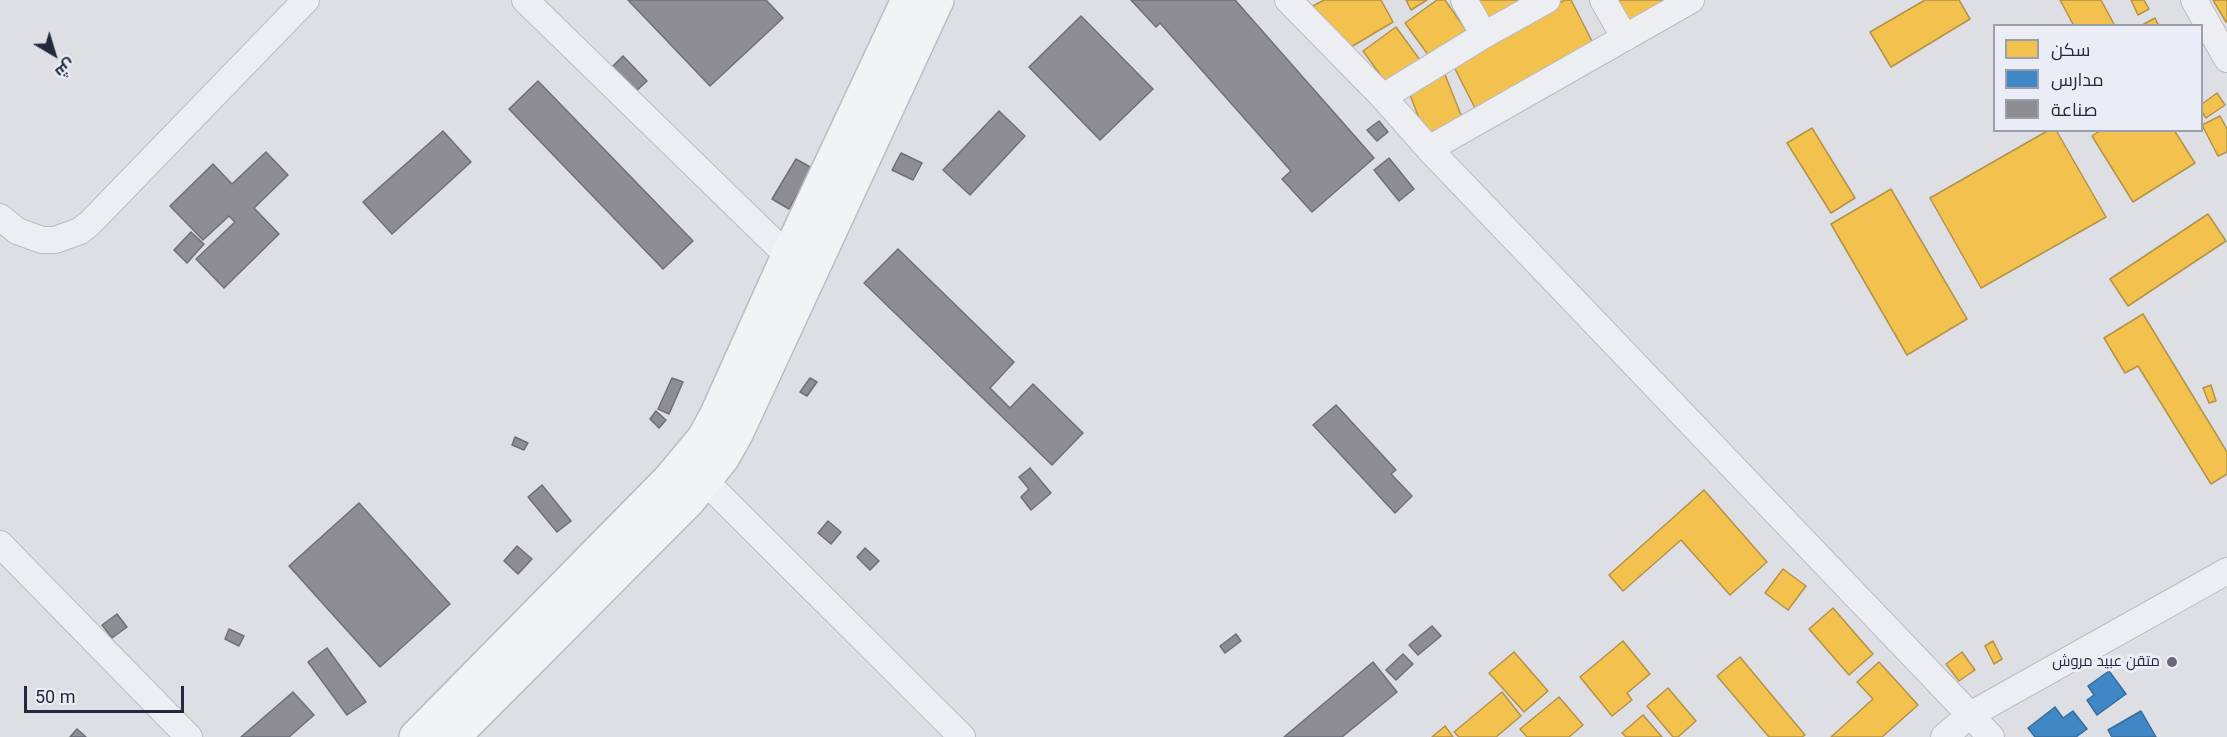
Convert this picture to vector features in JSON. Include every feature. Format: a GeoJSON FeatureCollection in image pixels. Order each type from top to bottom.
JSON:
{"type":"FeatureCollection","features":[{"type":"Feature","properties":{"kind":"main road"},"geometry":{"type":"LineString","coordinates":[[416,737],[686,462],[704,438],[908,0]]}},
{"type":"Feature","properties":{"kind":"main road"},"geometry":{"type":"LineString","coordinates":[[453,737],[662,527],[723,458],[937,0]]}},
{"type":"Feature","properties":{"kind":"street"},"geometry":{"type":"LineString","coordinates":[[0,217],[17,231],[42,240],[55,240],[80,231],[306,0]]}},
{"type":"Feature","properties":{"kind":"street"},"geometry":{"type":"LineString","coordinates":[[525,0],[788,256]]}},
{"type":"Feature","properties":{"kind":"street"},"geometry":{"type":"LineString","coordinates":[[1288,0],[1991,737]]}},
{"type":"Feature","properties":{"kind":"street"},"geometry":{"type":"LineString","coordinates":[[1464,0],[1484,35]]}},
{"type":"Feature","properties":{"kind":"street"},"geometry":{"type":"LineString","coordinates":[[1383,97],[1484,35],[1547,0]]}},
{"type":"Feature","properties":{"kind":"street"},"geometry":{"type":"LineString","coordinates":[[1603,0],[1625,38]]}},
{"type":"Feature","properties":{"kind":"street"},"geometry":{"type":"LineString","coordinates":[[1429,149],[1691,0]]}},
{"type":"Feature","properties":{"kind":"street"},"geometry":{"type":"LineString","coordinates":[[2194,0],[2227,59]]}},
{"type":"Feature","properties":{"kind":"street"},"geometry":{"type":"LineString","coordinates":[[705,481],[962,737]]}},
{"type":"Feature","properties":{"kind":"street"},"geometry":{"type":"LineString","coordinates":[[0,544],[189,737]]}},
{"type":"Feature","properties":{"kind":"street"},"geometry":{"type":"LineString","coordinates":[[1944,737],[1971,715],[2227,571]]}},
{"type":"Feature","properties":{"kind":"building: سكن"},"geometry":{"type":"Polygon","coordinates":[[[1324,0],[1381,0],[1393,22],[1346,50],[1309,8],[1324,0]]]}},
{"type":"Feature","properties":{"kind":"building: سكن"},"geometry":{"type":"Polygon","coordinates":[[[1406,0],[1427,0],[1411,10],[1406,0]]]}},
{"type":"Feature","properties":{"kind":"building: سكن"},"geometry":{"type":"Polygon","coordinates":[[[1437,0],[1445,0],[1466,30],[1429,56],[1405,23],[1437,0]]]}},
{"type":"Feature","properties":{"kind":"building: سكن"},"geometry":{"type":"Polygon","coordinates":[[[1467,0],[1532,0],[1481,36],[1467,0]]]}},
{"type":"Feature","properties":{"kind":"building: سكن"},"geometry":{"type":"Polygon","coordinates":[[[1565,0],[1571,0],[1596,49],[1476,110],[1452,63],[1504,31],[1565,0]]]}},
{"type":"Feature","properties":{"kind":"building: سكن"},"geometry":{"type":"Polygon","coordinates":[[[1609,0],[1666,0],[1624,25],[1609,0]]]}},
{"type":"Feature","properties":{"kind":"building: سكن"},"geometry":{"type":"Polygon","coordinates":[[[1925,0],[1959,0],[1970,19],[1891,67],[1870,32],[1925,0]]]}},
{"type":"Feature","properties":{"kind":"building: سكن"},"geometry":{"type":"Polygon","coordinates":[[[2060,0],[2101,0],[2114,24],[2073,24],[2060,0]]]}},
{"type":"Feature","properties":{"kind":"building: سكن"},"geometry":{"type":"Polygon","coordinates":[[[2131,0],[2144,0],[2149,9],[2138,15],[2131,0]]]}},
{"type":"Feature","properties":{"kind":"building: سكن"},"geometry":{"type":"Polygon","coordinates":[[[2213,0],[2227,0],[2227,22],[2226,22],[2213,0]]]}},
{"type":"Feature","properties":{"kind":"building: سكن"},"geometry":{"type":"Polygon","coordinates":[[[2155,18],[2158,24],[2144,24],[2155,18]]]}},
{"type":"Feature","properties":{"kind":"building: سكن"},"geometry":{"type":"Polygon","coordinates":[[[1396,27],[1420,60],[1387,84],[1363,51],[1396,27]]]}},
{"type":"Feature","properties":{"kind":"building: سكن"},"geometry":{"type":"Polygon","coordinates":[[[1442,67],[1463,120],[1425,134],[1405,82],[1442,67]]]}},
{"type":"Feature","properties":{"kind":"building: سكن"},"geometry":{"type":"Polygon","coordinates":[[[2217,93],[2225,105],[2206,118],[2203,114],[2203,103],[2217,93]]]}},
{"type":"Feature","properties":{"kind":"building: سكن"},"geometry":{"type":"Polygon","coordinates":[[[2220,116],[2227,129],[2227,152],[2218,156],[2203,124],[2220,116]]]}},
{"type":"Feature","properties":{"kind":"building: سكن"},"geometry":{"type":"Polygon","coordinates":[[[1812,128],[1855,198],[1831,213],[1787,143],[1812,128]]]}},
{"type":"Feature","properties":{"kind":"building: سكن"},"geometry":{"type":"Polygon","coordinates":[[[2046,132],[2057,132],[2106,217],[1981,288],[1930,198],[2046,132]]]}},
{"type":"Feature","properties":{"kind":"building: سكن"},"geometry":{"type":"Polygon","coordinates":[[[2098,132],[2175,132],[2195,163],[2133,202],[2092,136],[2098,132]]]}},
{"type":"Feature","properties":{"kind":"building: سكن"},"geometry":{"type":"Polygon","coordinates":[[[1891,189],[1967,319],[1907,355],[1831,224],[1891,189]]]}},
{"type":"Feature","properties":{"kind":"building: سكن"},"geometry":{"type":"Polygon","coordinates":[[[2208,214],[2226,241],[2128,306],[2110,279],[2208,214]]]}},
{"type":"Feature","properties":{"kind":"building: سكن"},"geometry":{"type":"Polygon","coordinates":[[[2143,314],[2227,452],[2227,474],[2211,484],[2138,366],[2125,373],[2104,338],[2143,314]]]}},
{"type":"Feature","properties":{"kind":"building: سكن"},"geometry":{"type":"Polygon","coordinates":[[[2211,385],[2216,401],[2209,403],[2203,388],[2211,385]]]}},
{"type":"Feature","properties":{"kind":"building: سكن"},"geometry":{"type":"Polygon","coordinates":[[[1704,490],[1767,562],[1730,595],[1681,540],[1623,591],[1609,575],[1704,490]]]}},
{"type":"Feature","properties":{"kind":"building: سكن"},"geometry":{"type":"Polygon","coordinates":[[[1783,569],[1806,586],[1788,610],[1765,593],[1783,569]]]}},
{"type":"Feature","properties":{"kind":"building: سكن"},"geometry":{"type":"Polygon","coordinates":[[[1833,608],[1873,654],[1849,675],[1809,629],[1833,608]]]}},
{"type":"Feature","properties":{"kind":"building: سكن"},"geometry":{"type":"Polygon","coordinates":[[[1623,641],[1650,674],[1627,693],[1632,700],[1612,716],[1580,677],[1623,641]]]}},
{"type":"Feature","properties":{"kind":"building: سكن"},"geometry":{"type":"Polygon","coordinates":[[[1993,641],[2002,659],[1994,664],[1985,646],[1993,641]]]}},
{"type":"Feature","properties":{"kind":"building: سكن"},"geometry":{"type":"Polygon","coordinates":[[[1514,652],[1548,691],[1524,712],[1489,673],[1514,652]]]}},
{"type":"Feature","properties":{"kind":"building: سكن"},"geometry":{"type":"Polygon","coordinates":[[[1962,652],[1975,670],[1959,681],[1946,664],[1962,652]]]}},
{"type":"Feature","properties":{"kind":"building: سكن"},"geometry":{"type":"Polygon","coordinates":[[[1740,657],[1805,735],[1802,737],[1769,737],[1717,676],[1740,657]]]}},
{"type":"Feature","properties":{"kind":"building: سكن"},"geometry":{"type":"Polygon","coordinates":[[[1879,662],[1918,705],[1882,737],[1831,737],[1873,699],[1857,682],[1879,662]]]}},
{"type":"Feature","properties":{"kind":"building: سكن"},"geometry":{"type":"Polygon","coordinates":[[[1668,688],[1696,721],[1678,737],[1673,737],[1647,706],[1668,688]]]}},
{"type":"Feature","properties":{"kind":"building: سكن"},"geometry":{"type":"Polygon","coordinates":[[[1502,692],[1521,716],[1496,737],[1459,737],[1454,732],[1502,692]]]}},
{"type":"Feature","properties":{"kind":"building: سكن"},"geometry":{"type":"Polygon","coordinates":[[[1559,697],[1583,725],[1569,737],[1527,737],[1520,729],[1559,697]]]}},
{"type":"Feature","properties":{"kind":"building: سكن"},"geometry":{"type":"Polygon","coordinates":[[[1643,715],[1662,737],[1626,737],[1622,733],[1643,715]]]}},
{"type":"Feature","properties":{"kind":"building: سكن"},"geometry":{"type":"Polygon","coordinates":[[[1445,726],[1453,737],[1432,737],[1445,726]]]}},
{"type":"Feature","properties":{"kind":"building: مدارس"},"geometry":{"type":"Polygon","coordinates":[[[2109,671],[2126,694],[2097,715],[2087,700],[2094,695],[2088,686],[2109,671]]]}},
{"type":"Feature","properties":{"kind":"building: مدارس"},"geometry":{"type":"Polygon","coordinates":[[[2055,707],[2063,718],[2073,711],[2087,729],[2076,737],[2035,737],[2028,728],[2055,707]]]}},
{"type":"Feature","properties":{"kind":"building: مدارس"},"geometry":{"type":"Polygon","coordinates":[[[2141,711],[2156,737],[2112,737],[2108,730],[2141,711]]]}},
{"type":"Feature","properties":{"kind":"building: صناعة"},"geometry":{"type":"Polygon","coordinates":[[[628,0],[766,0],[783,18],[710,86],[628,0]]]}},
{"type":"Feature","properties":{"kind":"building: صناعة"},"geometry":{"type":"Polygon","coordinates":[[[1131,0],[1235,0],[1374,158],[1312,212],[1282,179],[1291,171],[1160,23],[1156,27],[1131,0]]]}},
{"type":"Feature","properties":{"kind":"building: صناعة"},"geometry":{"type":"Polygon","coordinates":[[[1081,16],[1153,89],[1100,140],[1029,67],[1081,16]]]}},
{"type":"Feature","properties":{"kind":"building: صناعة"},"geometry":{"type":"Polygon","coordinates":[[[623,56],[647,81],[634,93],[611,68],[623,56]]]}},
{"type":"Feature","properties":{"kind":"building: صناعة"},"geometry":{"type":"Polygon","coordinates":[[[538,81],[693,241],[663,269],[509,109],[538,81]]]}},
{"type":"Feature","properties":{"kind":"building: صناعة"},"geometry":{"type":"Polygon","coordinates":[[[999,111],[1025,136],[970,195],[943,170],[999,111]]]}},
{"type":"Feature","properties":{"kind":"building: صناعة"},"geometry":{"type":"Polygon","coordinates":[[[1379,121],[1388,132],[1377,141],[1367,130],[1379,121]]]}},
{"type":"Feature","properties":{"kind":"building: صناعة"},"geometry":{"type":"Polygon","coordinates":[[[443,131],[471,162],[392,234],[363,202],[443,131]]]}},
{"type":"Feature","properties":{"kind":"building: صناعة"},"geometry":{"type":"Polygon","coordinates":[[[266,152],[288,175],[254,208],[279,234],[224,288],[196,259],[235,222],[229,216],[203,240],[170,206],[213,164],[232,184],[266,152]]]}},
{"type":"Feature","properties":{"kind":"building: صناعة"},"geometry":{"type":"Polygon","coordinates":[[[901,153],[922,163],[913,180],[892,170],[901,153]]]}},
{"type":"Feature","properties":{"kind":"building: صناعة"},"geometry":{"type":"Polygon","coordinates":[[[1389,158],[1414,189],[1399,201],[1374,170],[1389,158]]]}},
{"type":"Feature","properties":{"kind":"building: صناعة"},"geometry":{"type":"Polygon","coordinates":[[[796,159],[812,168],[789,209],[772,199],[796,159]]]}},
{"type":"Feature","properties":{"kind":"building: صناعة"},"geometry":{"type":"Polygon","coordinates":[[[191,232],[204,244],[187,263],[174,250],[191,232]]]}},
{"type":"Feature","properties":{"kind":"building: صناعة"},"geometry":{"type":"Polygon","coordinates":[[[898,249],[1014,362],[990,388],[1010,408],[1033,384],[1083,433],[1052,465],[864,283],[898,249]]]}},
{"type":"Feature","properties":{"kind":"building: صناعة"},"geometry":{"type":"Polygon","coordinates":[[[672,378],[683,382],[669,414],[658,409],[672,378]]]}},
{"type":"Feature","properties":{"kind":"building: صناعة"},"geometry":{"type":"Polygon","coordinates":[[[810,378],[817,382],[807,396],[800,392],[810,378]]]}},
{"type":"Feature","properties":{"kind":"building: صناعة"},"geometry":{"type":"Polygon","coordinates":[[[1336,405],[1396,470],[1391,474],[1412,496],[1395,513],[1313,425],[1336,405]]]}},
{"type":"Feature","properties":{"kind":"building: صناعة"},"geometry":{"type":"Polygon","coordinates":[[[656,411],[666,420],[659,428],[650,419],[656,411]]]}},
{"type":"Feature","properties":{"kind":"building: صناعة"},"geometry":{"type":"Polygon","coordinates":[[[515,437],[528,443],[524,450],[512,445],[515,437]]]}},
{"type":"Feature","properties":{"kind":"building: صناعة"},"geometry":{"type":"Polygon","coordinates":[[[1030,468],[1051,493],[1031,510],[1021,497],[1029,489],[1019,477],[1030,468]]]}},
{"type":"Feature","properties":{"kind":"building: صناعة"},"geometry":{"type":"Polygon","coordinates":[[[542,485],[571,521],[557,532],[528,497],[542,485]]]}},
{"type":"Feature","properties":{"kind":"building: صناعة"},"geometry":{"type":"Polygon","coordinates":[[[359,503],[450,604],[380,667],[289,566],[359,503]]]}},
{"type":"Feature","properties":{"kind":"building: صناعة"},"geometry":{"type":"Polygon","coordinates":[[[828,521],[841,532],[831,544],[818,533],[828,521]]]}},
{"type":"Feature","properties":{"kind":"building: صناعة"},"geometry":{"type":"Polygon","coordinates":[[[517,546],[532,559],[518,574],[504,561],[517,546]]]}},
{"type":"Feature","properties":{"kind":"building: صناعة"},"geometry":{"type":"Polygon","coordinates":[[[865,548],[879,561],[870,570],[857,557],[865,548]]]}},
{"type":"Feature","properties":{"kind":"building: صناعة"},"geometry":{"type":"Polygon","coordinates":[[[117,614],[127,627],[112,638],[102,625],[117,614]]]}},
{"type":"Feature","properties":{"kind":"building: صناعة"},"geometry":{"type":"Polygon","coordinates":[[[1432,626],[1441,636],[1418,655],[1409,645],[1432,626]]]}},
{"type":"Feature","properties":{"kind":"building: صناعة"},"geometry":{"type":"Polygon","coordinates":[[[229,629],[244,636],[239,646],[225,639],[229,629]]]}},
{"type":"Feature","properties":{"kind":"building: صناعة"},"geometry":{"type":"Polygon","coordinates":[[[1236,634],[1241,641],[1225,653],[1220,646],[1236,634]]]}},
{"type":"Feature","properties":{"kind":"building: صناعة"},"geometry":{"type":"Polygon","coordinates":[[[327,648],[366,702],[347,715],[308,662],[327,648]]]}},
{"type":"Feature","properties":{"kind":"building: صناعة"},"geometry":{"type":"Polygon","coordinates":[[[1403,654],[1413,664],[1396,680],[1386,670],[1403,654]]]}},
{"type":"Feature","properties":{"kind":"building: صناعة"},"geometry":{"type":"Polygon","coordinates":[[[1373,662],[1397,692],[1342,737],[1284,737],[1373,662]]]}},
{"type":"Feature","properties":{"kind":"building: صناعة"},"geometry":{"type":"Polygon","coordinates":[[[293,692],[314,715],[289,737],[241,737],[293,692]]]}},
{"type":"Feature","properties":{"kind":"building: صناعة"},"geometry":{"type":"Polygon","coordinates":[[[77,729],[86,737],[70,737],[77,729]]]}},
{"type":"Feature","properties":{"kind":"place","name":"متقن عبيد مروش"},"geometry":{"type":"Point","coordinates":[2172,662]}}]}
